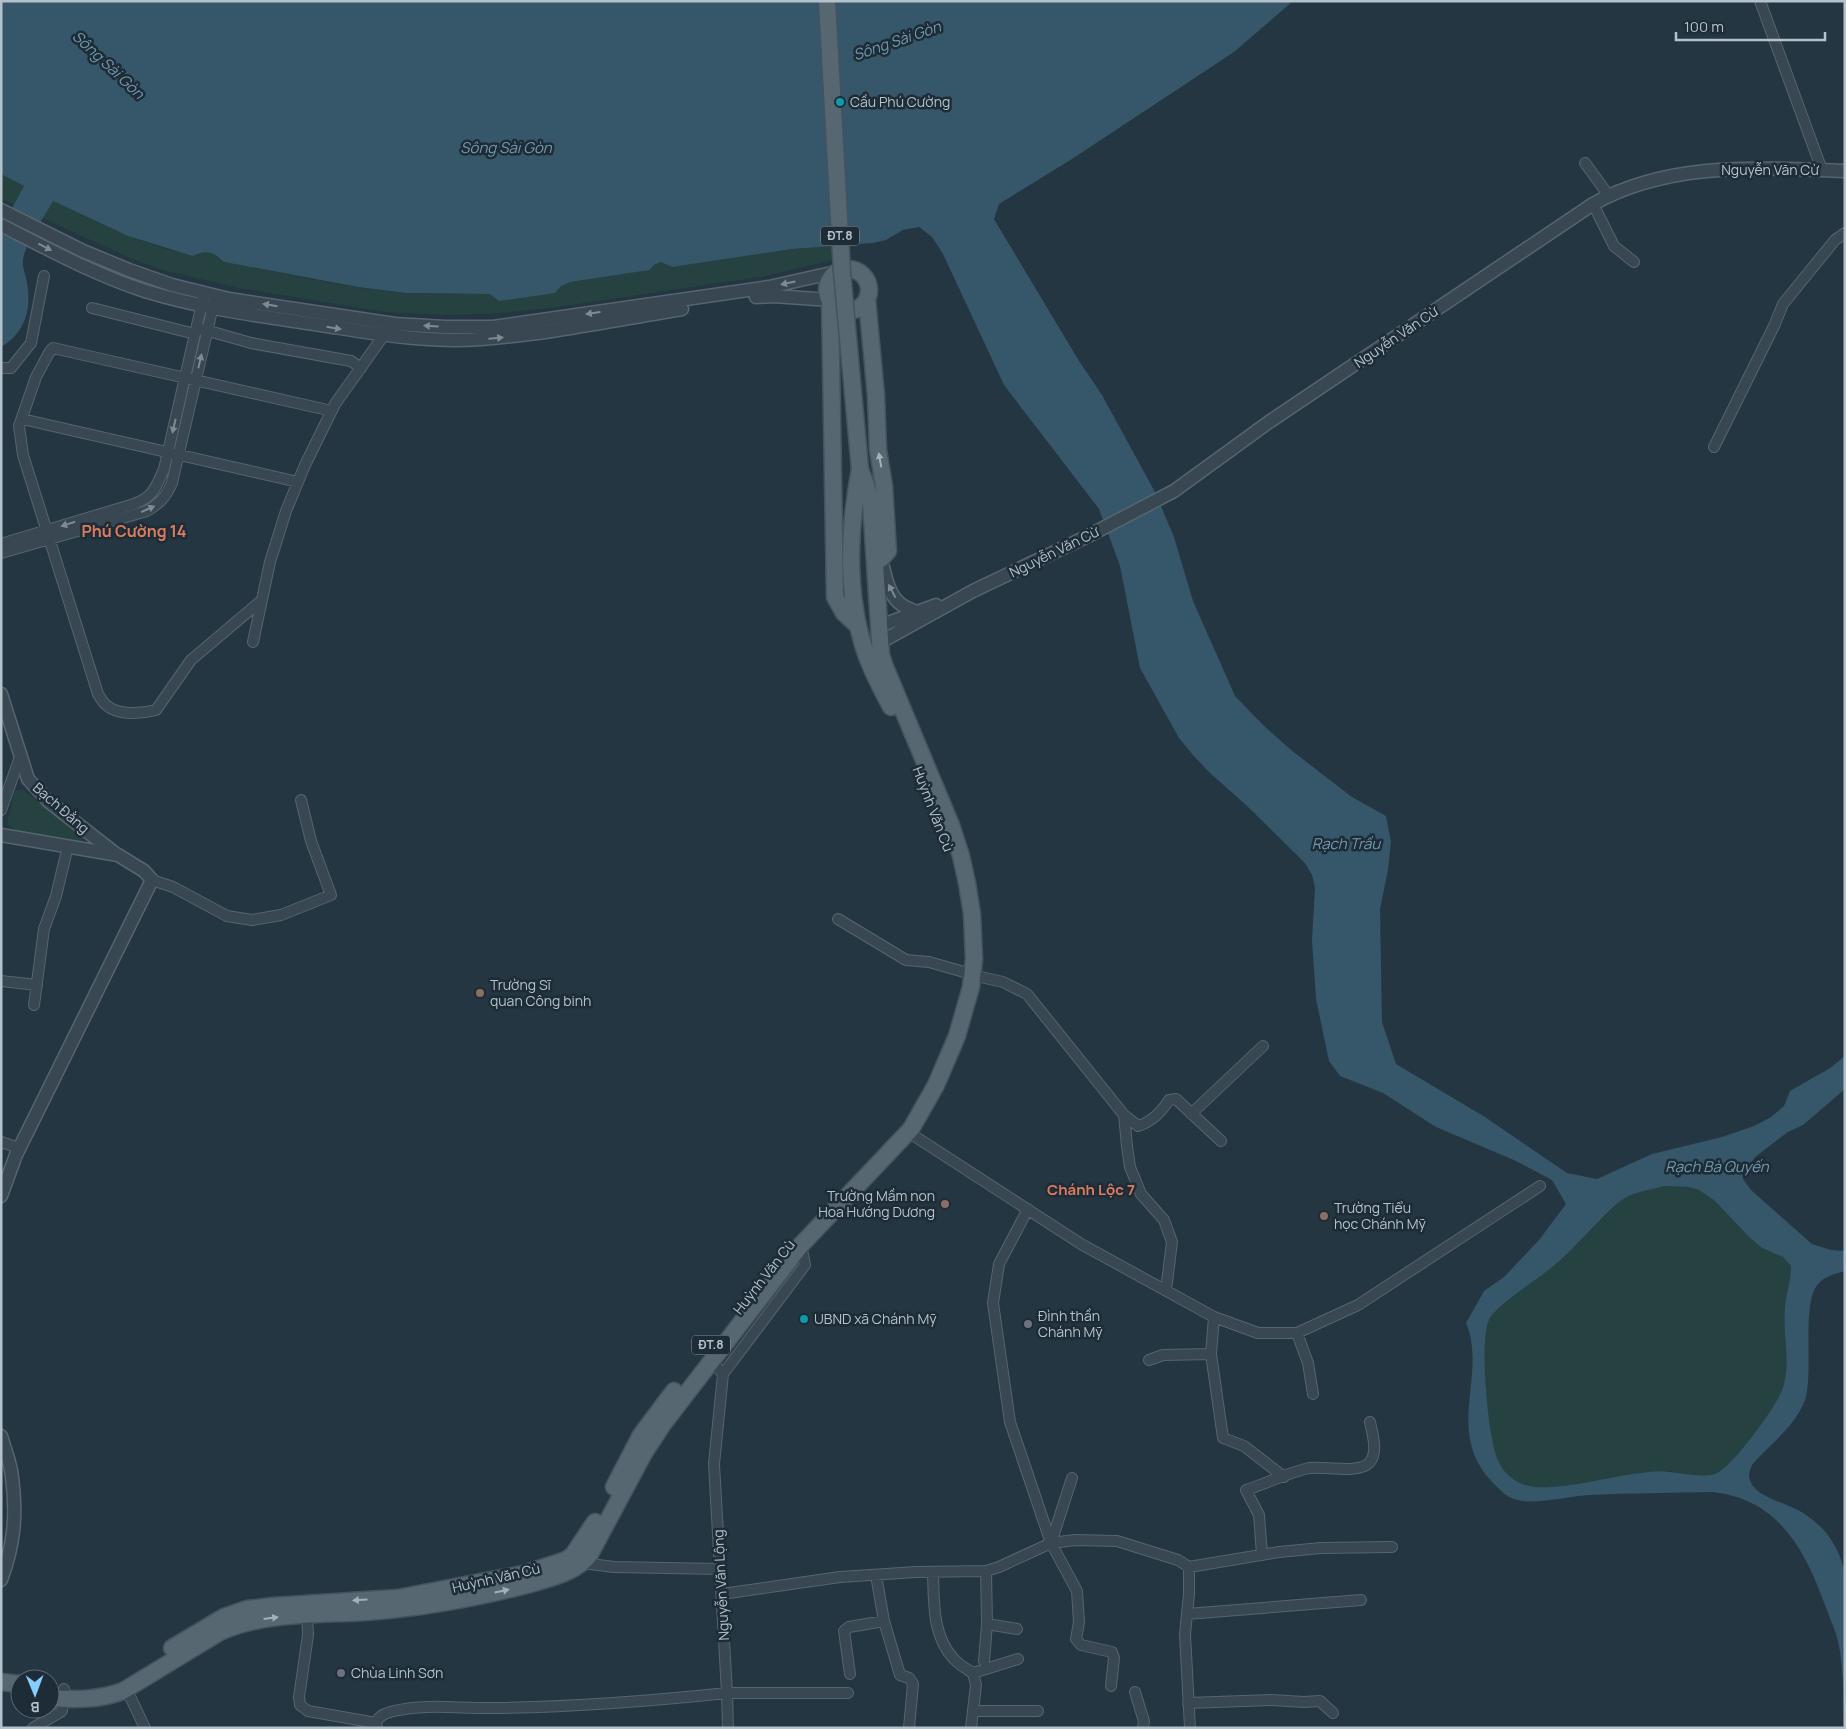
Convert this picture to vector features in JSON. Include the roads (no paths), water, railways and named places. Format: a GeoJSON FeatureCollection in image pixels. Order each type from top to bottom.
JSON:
{"type":"FeatureCollection","features":[{"type":"Feature","properties":{"kind":"main road","name":"ĐT.8"},"geometry":{"type":"LineString","coordinates":[[827,1],[842,272],[860,469],[871,504],[878,624]]}},
{"type":"Feature","properties":{"kind":"main road"},"geometry":{"type":"LineString","coordinates":[[60,1693],[103,1697],[126,1688],[220,1632],[253,1620],[376,1611],[454,1601],[535,1583],[553,1577],[582,1563],[590,1554],[602,1533],[648,1446],[708,1358],[800,1238],[905,1130],[936,1085],[957,1036],[968,974],[974,959],[972,914],[960,849],[884,666],[878,624],[858,626],[844,614],[835,596],[832,316],[826,290],[827,284],[836,272],[849,269],[862,274],[868,286],[867,299],[876,396],[878,450],[884,486],[888,551],[881,558]]}},
{"type":"Feature","properties":{"kind":"main road"},"geometry":{"type":"LineString","coordinates":[[832,316],[850,311],[862,305],[867,299]]}},
{"type":"Feature","properties":{"kind":"main road"},"geometry":{"type":"LineString","coordinates":[[832,316],[836,324],[854,320],[861,323],[870,337]]}},
{"type":"Feature","properties":{"kind":"main road","name":"ĐT.8"},"geometry":{"type":"LineString","coordinates":[[860,469],[873,488],[878,500],[881,558],[876,575]]}},
{"type":"Feature","properties":{"kind":"main road","name":"ĐT.8"},"geometry":{"type":"LineString","coordinates":[[844,614],[842,557],[845,526],[851,495],[860,469]]}},
{"type":"Feature","properties":{"kind":"main road","name":"Huỳnh Văn Cù"},"geometry":{"type":"LineString","coordinates":[[860,469],[852,528],[854,603],[858,626],[864,648],[944,829],[955,870],[964,917],[968,974]]}},
{"type":"Feature","properties":{"kind":"main road"},"geometry":{"type":"LineString","coordinates":[[864,648],[880,642]]}},
{"type":"Feature","properties":{"kind":"main road","name":"Huỳnh Văn Cù"},"geometry":{"type":"LineString","coordinates":[[60,1693],[114,1683],[194,1633],[224,1617],[247,1609],[398,1598],[523,1574],[566,1560],[575,1554],[586,1538],[631,1452],[651,1421],[708,1358]]}},
{"type":"Feature","properties":{"kind":"main road"},"geometry":{"type":"LineString","coordinates":[[566,1560],[582,1563]]}},
{"type":"Feature","properties":{"kind":"street"},"geometry":{"type":"LineString","coordinates":[[1760,1],[1822,170]]}},
{"type":"Feature","properties":{"kind":"street"},"geometry":{"type":"LineString","coordinates":[[1585,164],[1608,196]]}},
{"type":"Feature","properties":{"kind":"street","name":"Nguyễn Văn Cừ"},"geometry":{"type":"LineString","coordinates":[[880,642],[973,591],[1088,536],[1174,491],[1269,422],[1593,204],[1608,196],[1650,180],[1703,171],[1760,169],[1845,171]]}},
{"type":"Feature","properties":{"kind":"street"},"geometry":{"type":"LineString","coordinates":[[1593,204],[1614,246],[1634,262]]}},
{"type":"Feature","properties":{"kind":"street"},"geometry":{"type":"LineString","coordinates":[[1,210],[83,250],[208,300],[262,317],[384,335],[452,340],[774,296],[832,316]]}},
{"type":"Feature","properties":{"kind":"street"},"geometry":{"type":"LineString","coordinates":[[1,225],[82,266],[144,291],[395,324],[532,328],[769,287],[836,272]]}},
{"type":"Feature","properties":{"kind":"street"},"geometry":{"type":"LineString","coordinates":[[1714,447],[1783,304],[1835,240],[1845,233]]}},
{"type":"Feature","properties":{"kind":"street"},"geometry":{"type":"LineString","coordinates":[[1,368],[11,368],[31,343],[44,276]]}},
{"type":"Feature","properties":{"kind":"street"},"geometry":{"type":"LineString","coordinates":[[1,544],[48,535],[147,511],[160,504],[170,488],[196,380],[207,331],[208,300]]}},
{"type":"Feature","properties":{"kind":"street"},"geometry":{"type":"LineString","coordinates":[[1,553],[146,500],[154,490],[164,468],[195,334],[208,300]]}},
{"type":"Feature","properties":{"kind":"street"},"geometry":{"type":"LineString","coordinates":[[92,308],[195,334]]}},
{"type":"Feature","properties":{"kind":"street"},"geometry":{"type":"LineString","coordinates":[[195,334],[200,329],[251,343],[351,361],[360,368]]}},
{"type":"Feature","properties":{"kind":"street"},"geometry":{"type":"LineString","coordinates":[[253,642],[270,562],[286,511],[298,482],[332,410],[384,335]]}},
{"type":"Feature","properties":{"kind":"street"},"geometry":{"type":"LineString","coordinates":[[262,600],[191,660],[156,710],[146,713],[118,712],[106,705],[98,694],[23,455],[19,426],[36,377],[50,351],[54,348],[332,410]]}},
{"type":"Feature","properties":{"kind":"street"},"geometry":{"type":"LineString","coordinates":[[22,419],[167,454],[298,482]]}},
{"type":"Feature","properties":{"kind":"street"},"geometry":{"type":"LineString","coordinates":[[881,558],[886,580],[896,599],[902,605],[917,612]]}},
{"type":"Feature","properties":{"kind":"street","name":"Nguyễn Văn Cừ"},"geometry":{"type":"LineString","coordinates":[[878,624],[888,623],[973,591]]}},
{"type":"Feature","properties":{"kind":"street","name":"Bạch Đằng"},"geometry":{"type":"LineString","coordinates":[[1,694],[28,779],[43,796],[118,855]]}},
{"type":"Feature","properties":{"kind":"street"},"geometry":{"type":"LineString","coordinates":[[1,810],[20,757]]}},
{"type":"Feature","properties":{"kind":"street"},"geometry":{"type":"LineString","coordinates":[[1,836],[118,855],[144,871],[152,880],[173,887],[217,912],[238,919],[252,920],[281,915],[331,895],[311,840],[301,800]]}},
{"type":"Feature","properties":{"kind":"street"},"geometry":{"type":"LineString","coordinates":[[34,1005],[44,929],[56,896],[68,846]]}},
{"type":"Feature","properties":{"kind":"street"},"geometry":{"type":"LineString","coordinates":[[1,1196],[20,1148],[152,880]]}},
{"type":"Feature","properties":{"kind":"street"},"geometry":{"type":"LineString","coordinates":[[838,919],[906,960],[929,962],[1003,982],[1027,994],[1124,1115],[1138,1126],[1159,1114],[1169,1100],[1176,1099],[1221,1141]]}},
{"type":"Feature","properties":{"kind":"street"},"geometry":{"type":"LineString","coordinates":[[1,981],[37,985]]}},
{"type":"Feature","properties":{"kind":"street"},"geometry":{"type":"LineString","coordinates":[[1191,1114],[1263,1046]]}},
{"type":"Feature","properties":{"kind":"street"},"geometry":{"type":"LineString","coordinates":[[1124,1115],[1130,1167],[1141,1194],[1164,1220],[1172,1242],[1166,1290]]}},
{"type":"Feature","properties":{"kind":"street"},"geometry":{"type":"LineString","coordinates":[[905,1130],[1081,1244],[1214,1317],[1258,1333],[1297,1333],[1358,1305],[1540,1186]]}},
{"type":"Feature","properties":{"kind":"street"},"geometry":{"type":"LineString","coordinates":[[1,1142],[20,1148]]}},
{"type":"Feature","properties":{"kind":"street"},"geometry":{"type":"LineString","coordinates":[[1028,1209],[1000,1264],[993,1303],[1010,1422],[1051,1543],[1077,1591],[1079,1622],[1076,1639],[1080,1645],[1112,1652],[1114,1658],[1111,1686]]}},
{"type":"Feature","properties":{"kind":"street","name":"Huỳnh Văn Cù"},"geometry":{"type":"LineString","coordinates":[[723,1374],[805,1264],[800,1238]]}},
{"type":"Feature","properties":{"kind":"street"},"geometry":{"type":"LineString","coordinates":[[1214,1317],[1211,1354],[1223,1438],[1244,1446],[1284,1476]]}},
{"type":"Feature","properties":{"kind":"street"},"geometry":{"type":"LineString","coordinates":[[1297,1333],[1308,1363],[1313,1394]]}},
{"type":"Feature","properties":{"kind":"street"},"geometry":{"type":"LineString","coordinates":[[1149,1360],[1163,1355],[1211,1354]]}},
{"type":"Feature","properties":{"kind":"street"},"geometry":{"type":"LineString","coordinates":[[708,1358],[723,1374]]}},
{"type":"Feature","properties":{"kind":"street","name":"Nguyễn Văn Lộng"},"geometry":{"type":"LineString","coordinates":[[723,1374],[714,1464],[728,1728]]}},
{"type":"Feature","properties":{"kind":"street"},"geometry":{"type":"LineString","coordinates":[[1262,1555],[1259,1515],[1246,1490],[1309,1468],[1357,1468],[1369,1463],[1374,1455],[1370,1422]]}},
{"type":"Feature","properties":{"kind":"street"},"geometry":{"type":"LineString","coordinates":[[1,1580],[11,1551],[15,1523],[12,1476],[2,1441]]}},
{"type":"Feature","properties":{"kind":"street"},"geometry":{"type":"LineString","coordinates":[[1051,1543],[1072,1478]]}},
{"type":"Feature","properties":{"kind":"street"},"geometry":{"type":"LineString","coordinates":[[722,1594],[840,1578],[933,1572],[986,1571],[999,1568],[1051,1543],[1076,1540],[1117,1541],[1178,1560],[1188,1567],[1321,1548],[1392,1547]]}},
{"type":"Feature","properties":{"kind":"street"},"geometry":{"type":"LineString","coordinates":[[582,1563],[614,1567],[720,1568]]}},
{"type":"Feature","properties":{"kind":"street"},"geometry":{"type":"LineString","coordinates":[[1188,1567],[1186,1634],[1190,1728]]}},
{"type":"Feature","properties":{"kind":"street"},"geometry":{"type":"LineString","coordinates":[[984,1661],[987,1624],[986,1571]]}},
{"type":"Feature","properties":{"kind":"street"},"geometry":{"type":"LineString","coordinates":[[933,1572],[935,1617],[943,1644],[955,1660],[973,1673],[976,1685],[971,1728]]}},
{"type":"Feature","properties":{"kind":"street"},"geometry":{"type":"LineString","coordinates":[[876,1575],[884,1621],[900,1675],[908,1678],[912,1684],[909,1728]]}},
{"type":"Feature","properties":{"kind":"street"},"geometry":{"type":"LineString","coordinates":[[1187,1614],[1361,1600]]}},
{"type":"Feature","properties":{"kind":"street"},"geometry":{"type":"LineString","coordinates":[[308,1615],[308,1635],[299,1697],[300,1705],[308,1711],[377,1726],[378,1718],[383,1714],[410,1708],[496,1708],[624,1702],[727,1693],[848,1693]]}},
{"type":"Feature","properties":{"kind":"street"},"geometry":{"type":"LineString","coordinates":[[850,1674],[844,1631],[848,1628],[884,1621]]}},
{"type":"Feature","properties":{"kind":"street"},"geometry":{"type":"LineString","coordinates":[[987,1624],[1017,1629]]}},
{"type":"Feature","properties":{"kind":"street"},"geometry":{"type":"LineString","coordinates":[[973,1673],[1018,1659]]}},
{"type":"Feature","properties":{"kind":"street"},"geometry":{"type":"LineString","coordinates":[[126,1688],[145,1728]]}},
{"type":"Feature","properties":{"kind":"street"},"geometry":{"type":"LineString","coordinates":[[1135,1692],[1144,1721],[1143,1728]]}},
{"type":"Feature","properties":{"kind":"street"},"geometry":{"type":"LineString","coordinates":[[1188,1703],[1271,1700],[1320,1701],[1333,1713]]}},
{"type":"Feature","properties":{"kind":"street"},"geometry":{"type":"LineString","coordinates":[[973,1711],[1038,1711]]}},
{"type":"Feature","properties":{"kind":"street"},"geometry":{"type":"LineString","coordinates":[[33,1728],[48,1719]]}},
{"type":"Feature","properties":{"kind":"water","name":"Sông Sài Gòn"},"geometry":{"type":"Polygon","coordinates":[[[1,1],[1293,1],[1234,52],[1072,159],[999,204],[994,219],[1079,361],[1102,395],[1155,492],[1174,537],[1193,601],[1235,696],[1291,750],[1352,797],[1386,816],[1391,842],[1388,870],[1380,909],[1382,1022],[1396,1064],[1485,1117],[1567,1173],[1597,1179],[1652,1154],[1722,1137],[1754,1126],[1771,1117],[1784,1106],[1790,1091],[1830,1068],[1845,1056],[1845,1089],[1803,1125],[1788,1132],[1755,1157],[1744,1173],[1743,1179],[1751,1190],[1812,1244],[1831,1250],[1845,1251],[1845,1271],[1824,1279],[1818,1284],[1813,1293],[1810,1306],[1807,1388],[1801,1410],[1789,1427],[1752,1465],[1749,1476],[1753,1486],[1764,1495],[1800,1511],[1820,1526],[1830,1538],[1841,1559],[1845,1574],[1845,1728],[1841,1662],[1835,1632],[1808,1564],[1785,1530],[1771,1516],[1755,1505],[1735,1497],[1712,1492],[1590,1495],[1541,1501],[1522,1501],[1504,1494],[1481,1468],[1472,1449],[1469,1433],[1472,1350],[1466,1323],[1484,1291],[1504,1277],[1539,1240],[1566,1204],[1552,1180],[1516,1161],[1436,1127],[1383,1093],[1340,1076],[1329,1061],[1316,999],[1312,940],[1315,888],[1312,875],[1305,863],[1246,805],[1211,774],[1179,738],[1140,668],[1120,566],[1099,509],[1004,385],[943,254],[932,237],[919,227],[903,230],[886,240],[873,243],[792,249],[672,267],[661,262],[654,265],[650,270],[570,282],[561,286],[555,293],[499,301],[490,294],[406,293],[358,287],[224,262],[217,256],[206,252],[193,256],[128,236],[53,201],[31,238],[23,260],[28,293],[25,319],[16,335],[1,347],[1,229],[24,186],[1,174],[1,1]],[[1665,1186],[1629,1196],[1621,1201],[1560,1260],[1506,1302],[1489,1320],[1486,1331],[1485,1367],[1491,1432],[1500,1464],[1505,1472],[1516,1481],[1525,1485],[1548,1487],[1655,1471],[1698,1475],[1715,1474],[1722,1470],[1742,1450],[1778,1398],[1785,1380],[1786,1370],[1784,1317],[1791,1266],[1783,1257],[1762,1248],[1749,1237],[1715,1201],[1699,1190],[1689,1187],[1665,1186]]]}},
{"type":"Feature","properties":{"kind":"place","name":"Cầu Phú Cường"},"geometry":{"type":"Point","coordinates":[840,102]}},
{"type":"Feature","properties":{"kind":"place","name":"Trường Sĩ quan Công binh"},"geometry":{"type":"Point","coordinates":[480,993]}},
{"type":"Feature","properties":{"kind":"place","name":"Trường Mầm non Hoa Hướng Dương"},"geometry":{"type":"Point","coordinates":[945,1204]}},
{"type":"Feature","properties":{"kind":"place","name":"Trường Tiểu học Chánh Mỹ"},"geometry":{"type":"Point","coordinates":[1324,1216]}},
{"type":"Feature","properties":{"kind":"place","name":"UBND xã Chánh Mỹ"},"geometry":{"type":"Point","coordinates":[804,1319]}},
{"type":"Feature","properties":{"kind":"place","name":"Đình thần Chánh Mỹ"},"geometry":{"type":"Point","coordinates":[1028,1324]}},
{"type":"Feature","properties":{"kind":"place","name":"Chùa Linh Sơn"},"geometry":{"type":"Point","coordinates":[341,1673]}},
{"type":"Feature","properties":{"kind":"district","name":"Phú Cường 14"},"geometry":{"type":"Point","coordinates":[134,531]}},
{"type":"Feature","properties":{"kind":"district","name":"Chánh Lộc 7"},"geometry":{"type":"Point","coordinates":[1091,1190]}},
{"type":"Feature","properties":{"kind":"water label","name":"Rạch Trầu"},"geometry":{"type":"Point","coordinates":[1346,844]}},
{"type":"Feature","properties":{"kind":"water label","name":"Rạch Bà Quyến"},"geometry":{"type":"Point","coordinates":[1717,1167]}}]}
